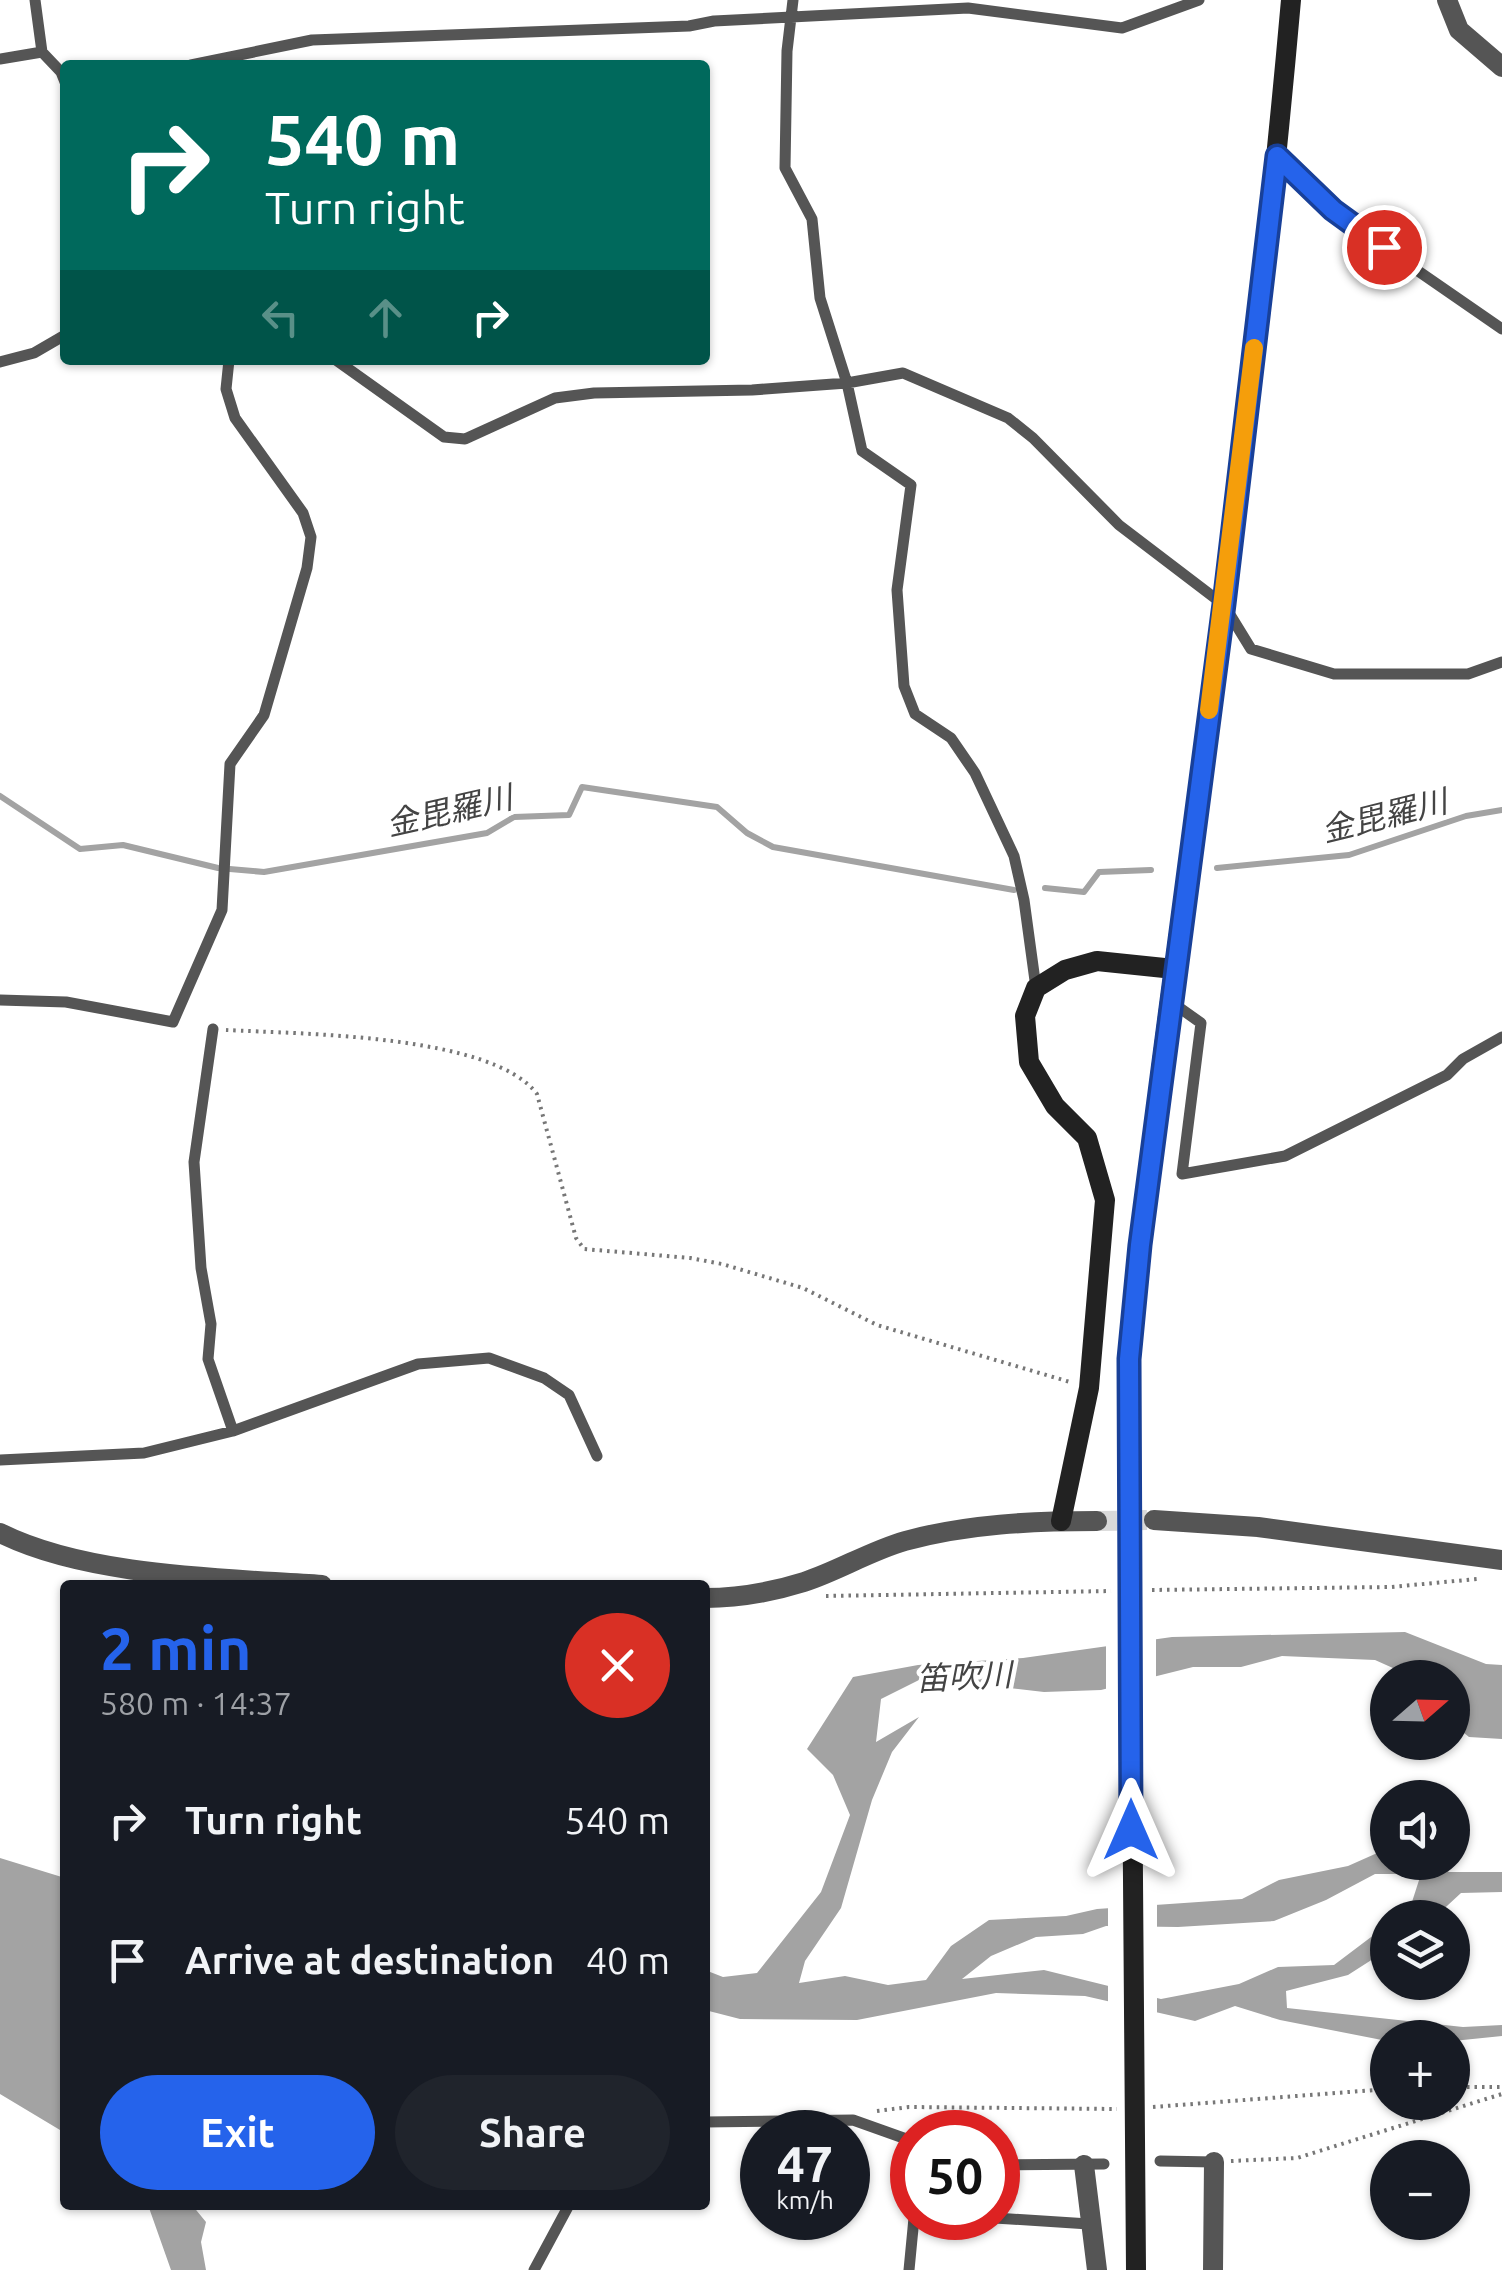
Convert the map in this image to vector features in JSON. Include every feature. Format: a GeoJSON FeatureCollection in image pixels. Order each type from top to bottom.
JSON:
{"type":"FeatureCollection","features":[{"type":"Feature","properties":{"kind":"main road"},"geometry":{"type":"LineString","coordinates":[[1136,2270],[1129,1359],[1170,1001],[1224,604],[1277,156],[1291,0]]}},
{"type":"Feature","properties":{"kind":"main road"},"geometry":{"type":"LineString","coordinates":[[1060,1521],[1089,1388],[1105,1200],[1087,1138],[1055,1106],[1029,1062],[1025,1016],[1036,988],[1064,970],[1097,961],[1174,970]]}},
{"type":"Feature","properties":{"kind":"street"},"geometry":{"type":"LineString","coordinates":[[1447,0],[1459,30],[1502,67]]}},
{"type":"Feature","properties":{"kind":"street"},"geometry":{"type":"LineString","coordinates":[[1154,1520],[1258,1527],[1502,1560]]}},
{"type":"Feature","properties":{"kind":"street"},"geometry":{"type":"LineString","coordinates":[[710,1598],[756,1594],[805,1582],[900,1543],[934,1534],[970,1527],[1097,1521]]}},
{"type":"Feature","properties":{"kind":"street"},"geometry":{"type":"LineString","coordinates":[[0,1533],[28,1547],[116,1566],[268,1580]]}},
{"type":"Feature","properties":{"kind":"street"},"geometry":{"type":"LineString","coordinates":[[1213,2270],[1214,2162]]}},
{"type":"Feature","properties":{"kind":"street"},"geometry":{"type":"LineString","coordinates":[[1094,2165],[1089,2224],[1097,2270]]}},
{"type":"Feature","properties":{"kind":"lane"},"geometry":{"type":"LineString","coordinates":[[35,0],[42,52],[60,71]]}},
{"type":"Feature","properties":{"kind":"lane"},"geometry":{"type":"LineString","coordinates":[[793,0],[785,168],[812,220],[820,298],[847,383],[862,451],[911,485],[897,590],[904,686],[915,714],[951,738],[975,773],[1014,856],[1036,988]]}},
{"type":"Feature","properties":{"kind":"lane"},"geometry":{"type":"LineString","coordinates":[[215,60],[312,40],[689,26],[714,21],[968,8],[1122,28],[1198,0]]}},
{"type":"Feature","properties":{"kind":"lane"},"geometry":{"type":"LineString","coordinates":[[0,59],[42,52]]}},
{"type":"Feature","properties":{"kind":"lane"},"geometry":{"type":"LineString","coordinates":[[1277,156],[1353,226],[1502,329]]}},
{"type":"Feature","properties":{"kind":"lane"},"geometry":{"type":"LineString","coordinates":[[0,362],[34,353],[60,338]]}},
{"type":"Feature","properties":{"kind":"lane"},"geometry":{"type":"LineString","coordinates":[[0,1000],[66,1002],[174,1022],[222,910],[230,764],[264,715],[308,568],[311,537],[303,513],[235,418],[226,389],[228,365]]}},
{"type":"Feature","properties":{"kind":"lane"},"geometry":{"type":"LineString","coordinates":[[343,365],[444,437],[465,439],[555,398],[594,393],[752,390],[904,374],[1008,418],[1119,525],[1224,604],[1251,649],[1334,674],[1468,674],[1502,662]]}},
{"type":"Feature","properties":{"kind":"lane"},"geometry":{"type":"LineString","coordinates":[[1170,1001],[1201,1023],[1182,1174],[1285,1156],[1447,1075],[1463,1059],[1502,1038]]}},
{"type":"Feature","properties":{"kind":"lane"},"geometry":{"type":"LineString","coordinates":[[213,1029],[194,1162],[201,1268],[211,1324],[208,1359],[234,1431]]}},
{"type":"Feature","properties":{"kind":"lane"},"geometry":{"type":"LineString","coordinates":[[0,1460],[144,1454],[234,1431],[418,1364],[489,1358],[544,1378],[570,1394],[597,1456]]}},
{"type":"Feature","properties":{"kind":"lane"},"geometry":{"type":"LineString","coordinates":[[710,2122],[740,2122]]}},
{"type":"Feature","properties":{"kind":"lane"},"geometry":{"type":"LineString","coordinates":[[1160,2161],[1214,2162]]}},
{"type":"Feature","properties":{"kind":"lane"},"geometry":{"type":"LineString","coordinates":[[1020,2165],[1094,2165]]}},
{"type":"Feature","properties":{"kind":"lane"},"geometry":{"type":"LineString","coordinates":[[534,2270],[567,2210]]}},
{"type":"Feature","properties":{"kind":"lane"},"geometry":{"type":"LineString","coordinates":[[1020,2220],[1089,2224]]}},
{"type":"Feature","properties":{"kind":"lane"},"geometry":{"type":"LineString","coordinates":[[910,2270],[912,2240]]}},
{"type":"Feature","properties":{"kind":"path"},"geometry":{"type":"LineString","coordinates":[[213,1029],[404,1041],[450,1050],[525,1078],[537,1094],[576,1238],[584,1249],[722,1264],[803,1288],[876,1324],[1089,1388]]}},
{"type":"Feature","properties":{"kind":"path"},"geometry":{"type":"LineString","coordinates":[[820,1596],[1391,1587],[1484,1578]]}},
{"type":"Feature","properties":{"kind":"path"},"geometry":{"type":"LineString","coordinates":[[1470,2087],[1502,2086]]}},
{"type":"Feature","properties":{"kind":"path"},"geometry":{"type":"LineString","coordinates":[[870,2113],[909,2107],[1133,2104],[1370,2089]]}},
{"type":"Feature","properties":{"kind":"path"},"geometry":{"type":"LineString","coordinates":[[1214,2162],[1297,2158],[1502,2094]]}},
{"type":"Feature","properties":{"kind":"water","name":"笛吹川"},"geometry":{"type":"Polygon","coordinates":[[[1405,1632],[1486,1664],[1502,1665],[1502,1739],[1470,1737],[1470,1660],[1282,1656],[1241,1667],[1193,1667],[1101,1690],[1044,1692],[923,1678],[881,1699],[876,1742],[919,1717],[892,1752],[872,1800],[841,1908],[805,1961],[799,1983],[845,1976],[888,1985],[926,1980],[951,1946],[989,1920],[1242,1899],[1279,1880],[1348,1866],[1370,1856],[1370,1877],[1274,1921],[1178,1927],[1106,1926],[1083,1934],[1036,1937],[991,1956],[962,1979],[1044,1970],[1161,1999],[1239,1984],[1278,1967],[1334,1965],[1370,1938],[1370,1961],[1348,1975],[1286,1991],[1287,2008],[1398,2020],[1370,2020],[1370,2038],[1280,2020],[1235,2006],[1195,2021],[1085,1996],[996,1993],[857,2020],[740,2019],[710,2011],[710,1972],[723,1977],[757,1973],[821,1892],[850,1815],[833,1775],[807,1749],[853,1677],[918,1665],[1023,1658],[1172,1637],[1405,1632]]]}},
{"type":"Feature","properties":{"kind":"water"},"geometry":{"type":"Polygon","coordinates":[[[0,1858],[60,1876],[60,2130],[0,2094],[0,1858]]]}},
{"type":"Feature","properties":{"kind":"water"},"geometry":{"type":"Polygon","coordinates":[[[1470,1872],[1502,1872],[1502,1892],[1461,1893],[1453,1900],[1413,1900],[1419,1880],[1470,1880],[1470,1872]]]}},
{"type":"Feature","properties":{"kind":"water"},"geometry":{"type":"Polygon","coordinates":[[[1502,2025],[1502,2036],[1470,2039],[1470,2027],[1502,2025]]]}},
{"type":"Feature","properties":{"kind":"water"},"geometry":{"type":"Polygon","coordinates":[[[150,2210],[196,2210],[206,2222],[201,2242],[206,2270],[171,2270],[150,2210]]]}},
{"type":"Feature","properties":{"kind":"pier"},"geometry":{"type":"Polygon","coordinates":[[[1156,1634],[1156,1681],[1106,1693],[1106,1641],[1156,1634]]]}},
{"type":"Feature","properties":{"kind":"pier"},"geometry":{"type":"Polygon","coordinates":[[[1157,1899],[1157,1932],[1108,1931],[1108,1903],[1157,1899]]]}},
{"type":"Feature","properties":{"kind":"pier"},"geometry":{"type":"Polygon","coordinates":[[[1108,1980],[1157,1993],[1157,2017],[1108,2007],[1108,1980]]]}},
{"type":"Feature","properties":{"kind":"waterway","name":"金毘羅川"},"geometry":{"type":"LineString","coordinates":[[0,796],[80,849],[123,845],[218,868],[264,872],[487,833],[514,817],[569,815],[582,787],[717,807],[747,833],[773,847],[1014,890]]}},
{"type":"Feature","properties":{"kind":"waterway","name":"金毘羅川"},"geometry":{"type":"LineString","coordinates":[[1217,868],[1349,855],[1466,816],[1502,810]]}},
{"type":"Feature","properties":{"kind":"waterway","name":"金毘羅川"},"geometry":{"type":"LineString","coordinates":[[1045,888],[1084,892],[1099,872],[1151,870]]}},
{"type":"Feature","properties":{"kind":"tunnel"},"geometry":{"type":"LineString","coordinates":[[1097,1521],[1154,1520]]}},
{"type":"Feature","properties":{"kind":"slow traffic"},"geometry":{"type":"LineString","coordinates":[[1209,710],[1254,348]]}},
{"type":"Feature","properties":{"kind":"route"},"geometry":{"type":"LineString","coordinates":[[1131,1830],[1129,1359],[1140,1245],[1224,604],[1277,156],[1333,210],[1384,247]]}}]}
